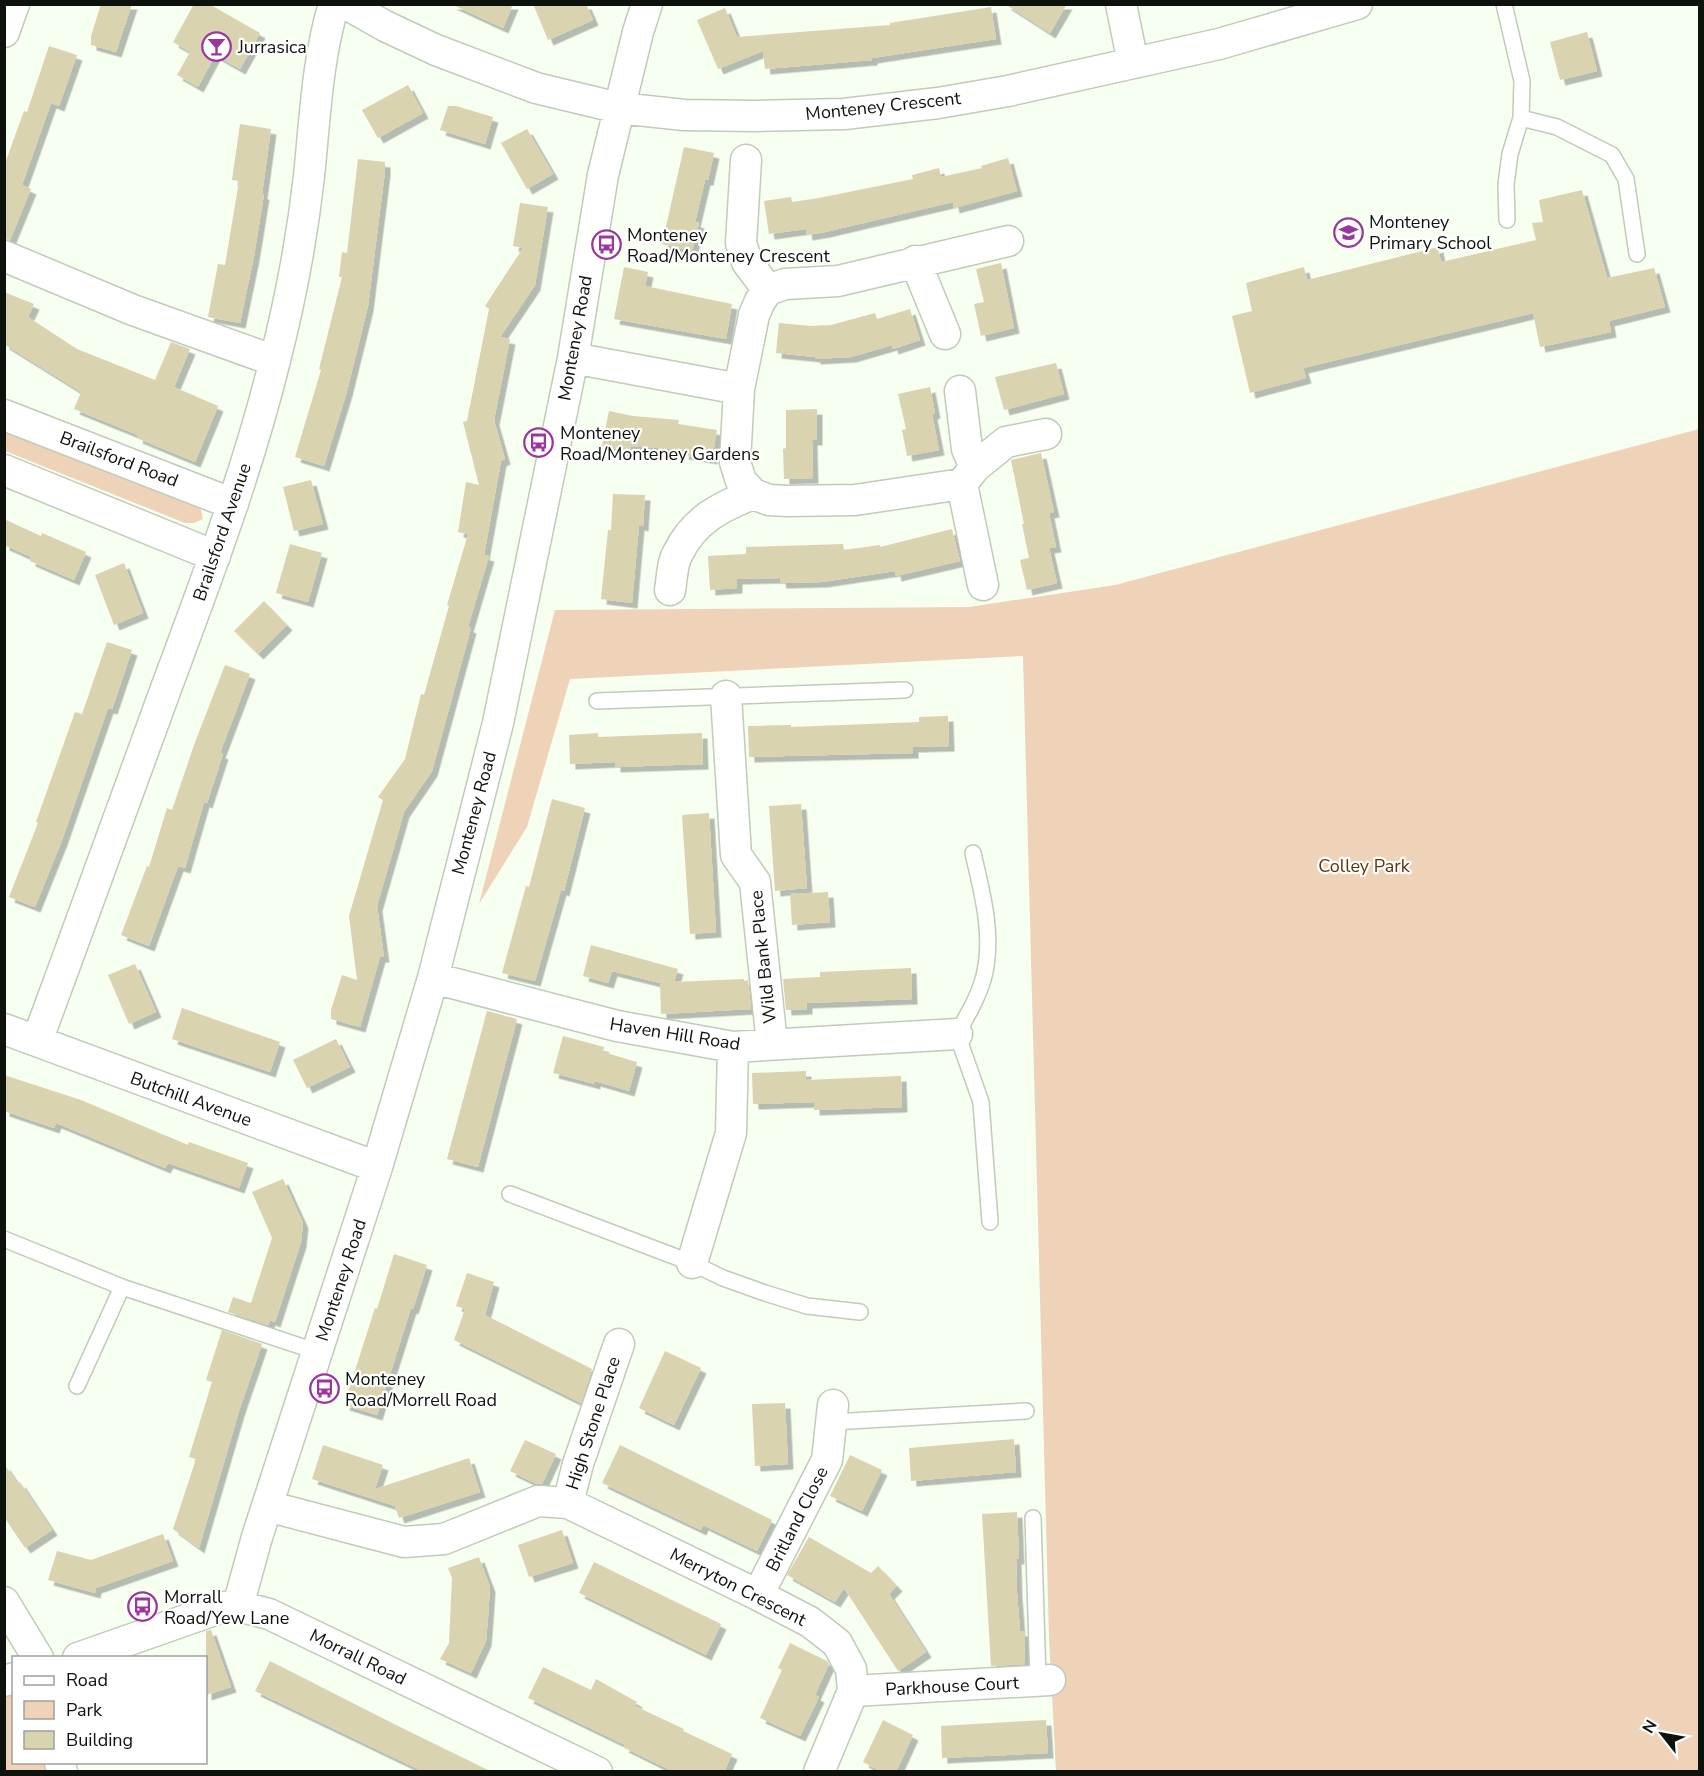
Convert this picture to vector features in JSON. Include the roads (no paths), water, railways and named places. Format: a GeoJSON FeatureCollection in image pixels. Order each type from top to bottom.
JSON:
{"type":"FeatureCollection","features":[{"type":"Feature","properties":{"kind":"street"},"geometry":{"type":"LineString","coordinates":[[4,32],[14,4]]}},
{"type":"Feature","properties":{"kind":"street","name":"Brailsford Avenue"},"geometry":{"type":"LineString","coordinates":[[37,1041],[215,556],[259,420],[295,270],[309,180],[321,59],[326,30],[334,4]]}},
{"type":"Feature","properties":{"kind":"street","name":"Monteney Crescent"},"geometry":{"type":"LineString","coordinates":[[346,4],[385,26],[485,70],[536,88],[619,108],[684,115],[844,114],[938,103],[1219,44],[1357,4]]}},
{"type":"Feature","properties":{"kind":"street","name":"Monteney Road"},"geometry":{"type":"LineString","coordinates":[[238,1605],[267,1506],[377,1167],[433,978],[498,723],[573,358],[603,175],[647,4]]}},
{"type":"Feature","properties":{"kind":"street"},"geometry":{"type":"LineString","coordinates":[[1121,4],[1133,63]]}},
{"type":"Feature","properties":{"kind":"street"},"geometry":{"type":"LineString","coordinates":[[746,160],[741,243],[747,262],[768,290]]}},
{"type":"Feature","properties":{"kind":"street"},"geometry":{"type":"LineString","coordinates":[[1008,241],[915,261],[838,281],[784,284],[768,290],[754,315],[739,389],[735,462],[741,481],[753,494],[769,500],[855,500],[969,476],[1006,442],[1046,434]]}},
{"type":"Feature","properties":{"kind":"street"},"geometry":{"type":"LineString","coordinates":[[4,256],[143,313],[275,361]]}},
{"type":"Feature","properties":{"kind":"street"},"geometry":{"type":"LineString","coordinates":[[915,261],[945,334]]}},
{"type":"Feature","properties":{"kind":"street"},"geometry":{"type":"LineString","coordinates":[[573,358],[739,389]]}},
{"type":"Feature","properties":{"kind":"street"},"geometry":{"type":"LineString","coordinates":[[960,391],[983,585]]}},
{"type":"Feature","properties":{"kind":"street","name":"Brailsford Road"},"geometry":{"type":"LineString","coordinates":[[4,415],[233,504]]}},
{"type":"Feature","properties":{"kind":"street"},"geometry":{"type":"LineString","coordinates":[[4,470],[215,556]]}},
{"type":"Feature","properties":{"kind":"street"},"geometry":{"type":"LineString","coordinates":[[670,590],[677,555],[696,526],[720,507],[753,494]]}},
{"type":"Feature","properties":{"kind":"street","name":"Wild Bank Place"},"geometry":{"type":"LineString","coordinates":[[726,696],[736,855],[755,882],[772,1044]]}},
{"type":"Feature","properties":{"kind":"street","name":"Haven Hill Road"},"geometry":{"type":"LineString","coordinates":[[433,978],[617,1026],[733,1047],[957,1034]]}},
{"type":"Feature","properties":{"kind":"street","name":"Butchill Avenue"},"geometry":{"type":"LineString","coordinates":[[4,1029],[377,1167]]}},
{"type":"Feature","properties":{"kind":"street"},"geometry":{"type":"LineString","coordinates":[[692,1263],[732,1133],[733,1047]]}},
{"type":"Feature","properties":{"kind":"street","name":"High Stone Place"},"geometry":{"type":"LineString","coordinates":[[568,1503],[578,1464],[618,1344]]}},
{"type":"Feature","properties":{"kind":"street","name":"Britland Close"},"geometry":{"type":"LineString","coordinates":[[758,1595],[827,1460],[832,1413]]}},
{"type":"Feature","properties":{"kind":"street","name":"Merryton Crescent"},"geometry":{"type":"LineString","coordinates":[[267,1506],[404,1542],[444,1539],[538,1501],[568,1503],[810,1622],[837,1643],[851,1669],[853,1691]]}},
{"type":"Feature","properties":{"kind":"street"},"geometry":{"type":"LineString","coordinates":[[4,1602],[37,1656]]}},
{"type":"Feature","properties":{"kind":"street","name":"Morrall Road"},"geometry":{"type":"LineString","coordinates":[[84,1656],[205,1612],[238,1605],[269,1614],[597,1772]]}},
{"type":"Feature","properties":{"kind":"street","name":"Parkhouse Court"},"geometry":{"type":"LineString","coordinates":[[853,1691],[1044,1680]]}},
{"type":"Feature","properties":{"kind":"street"},"geometry":{"type":"LineString","coordinates":[[819,1772],[853,1691]]}},
{"type":"Feature","properties":{"kind":"lane"},"geometry":{"type":"LineString","coordinates":[[1504,4],[1522,81],[1521,118],[1510,154],[1506,184],[1507,220]]}},
{"type":"Feature","properties":{"kind":"lane"},"geometry":{"type":"LineString","coordinates":[[1521,118],[1557,127],[1612,155],[1626,179],[1637,254]]}},
{"type":"Feature","properties":{"kind":"lane"},"geometry":{"type":"LineString","coordinates":[[597,701],[905,690]]}},
{"type":"Feature","properties":{"kind":"lane"},"geometry":{"type":"LineString","coordinates":[[973,853],[984,902],[989,945],[984,977],[957,1034],[981,1102],[990,1222]]}},
{"type":"Feature","properties":{"kind":"lane"},"geometry":{"type":"LineString","coordinates":[[510,1194],[692,1263],[723,1278],[807,1306],[860,1311]]}},
{"type":"Feature","properties":{"kind":"lane"},"geometry":{"type":"LineString","coordinates":[[4,1239],[122,1287],[318,1352]]}},
{"type":"Feature","properties":{"kind":"lane"},"geometry":{"type":"LineString","coordinates":[[77,1386],[122,1287]]}},
{"type":"Feature","properties":{"kind":"lane"},"geometry":{"type":"LineString","coordinates":[[832,1413],[1026,1411]]}},
{"type":"Feature","properties":{"kind":"lane"},"geometry":{"type":"LineString","coordinates":[[1033,1518],[1044,1680]]}},
{"type":"Feature","properties":{"kind":"place","name":"Jurrasica"},"geometry":{"type":"Point","coordinates":[217,47]}},
{"type":"Feature","properties":{"kind":"place","name":"Monteney Primary School"},"geometry":{"type":"Point","coordinates":[1348,232]}},
{"type":"Feature","properties":{"kind":"place","name":"Monteney Road/Monteney Crescent"},"geometry":{"type":"Point","coordinates":[606,245]}},
{"type":"Feature","properties":{"kind":"place","name":"Monteney Road/Monteney Gardens"},"geometry":{"type":"Point","coordinates":[539,443]}},
{"type":"Feature","properties":{"kind":"place","name":"Monteney Road/Morrell Road"},"geometry":{"type":"Point","coordinates":[324,1389]}},
{"type":"Feature","properties":{"kind":"place","name":"Morrall Road/Yew Lane"},"geometry":{"type":"Point","coordinates":[143,1607]}},
{"type":"Feature","properties":{"kind":"park label","name":"Colley Park"},"geometry":{"type":"Point","coordinates":[1364,866]}}]}
